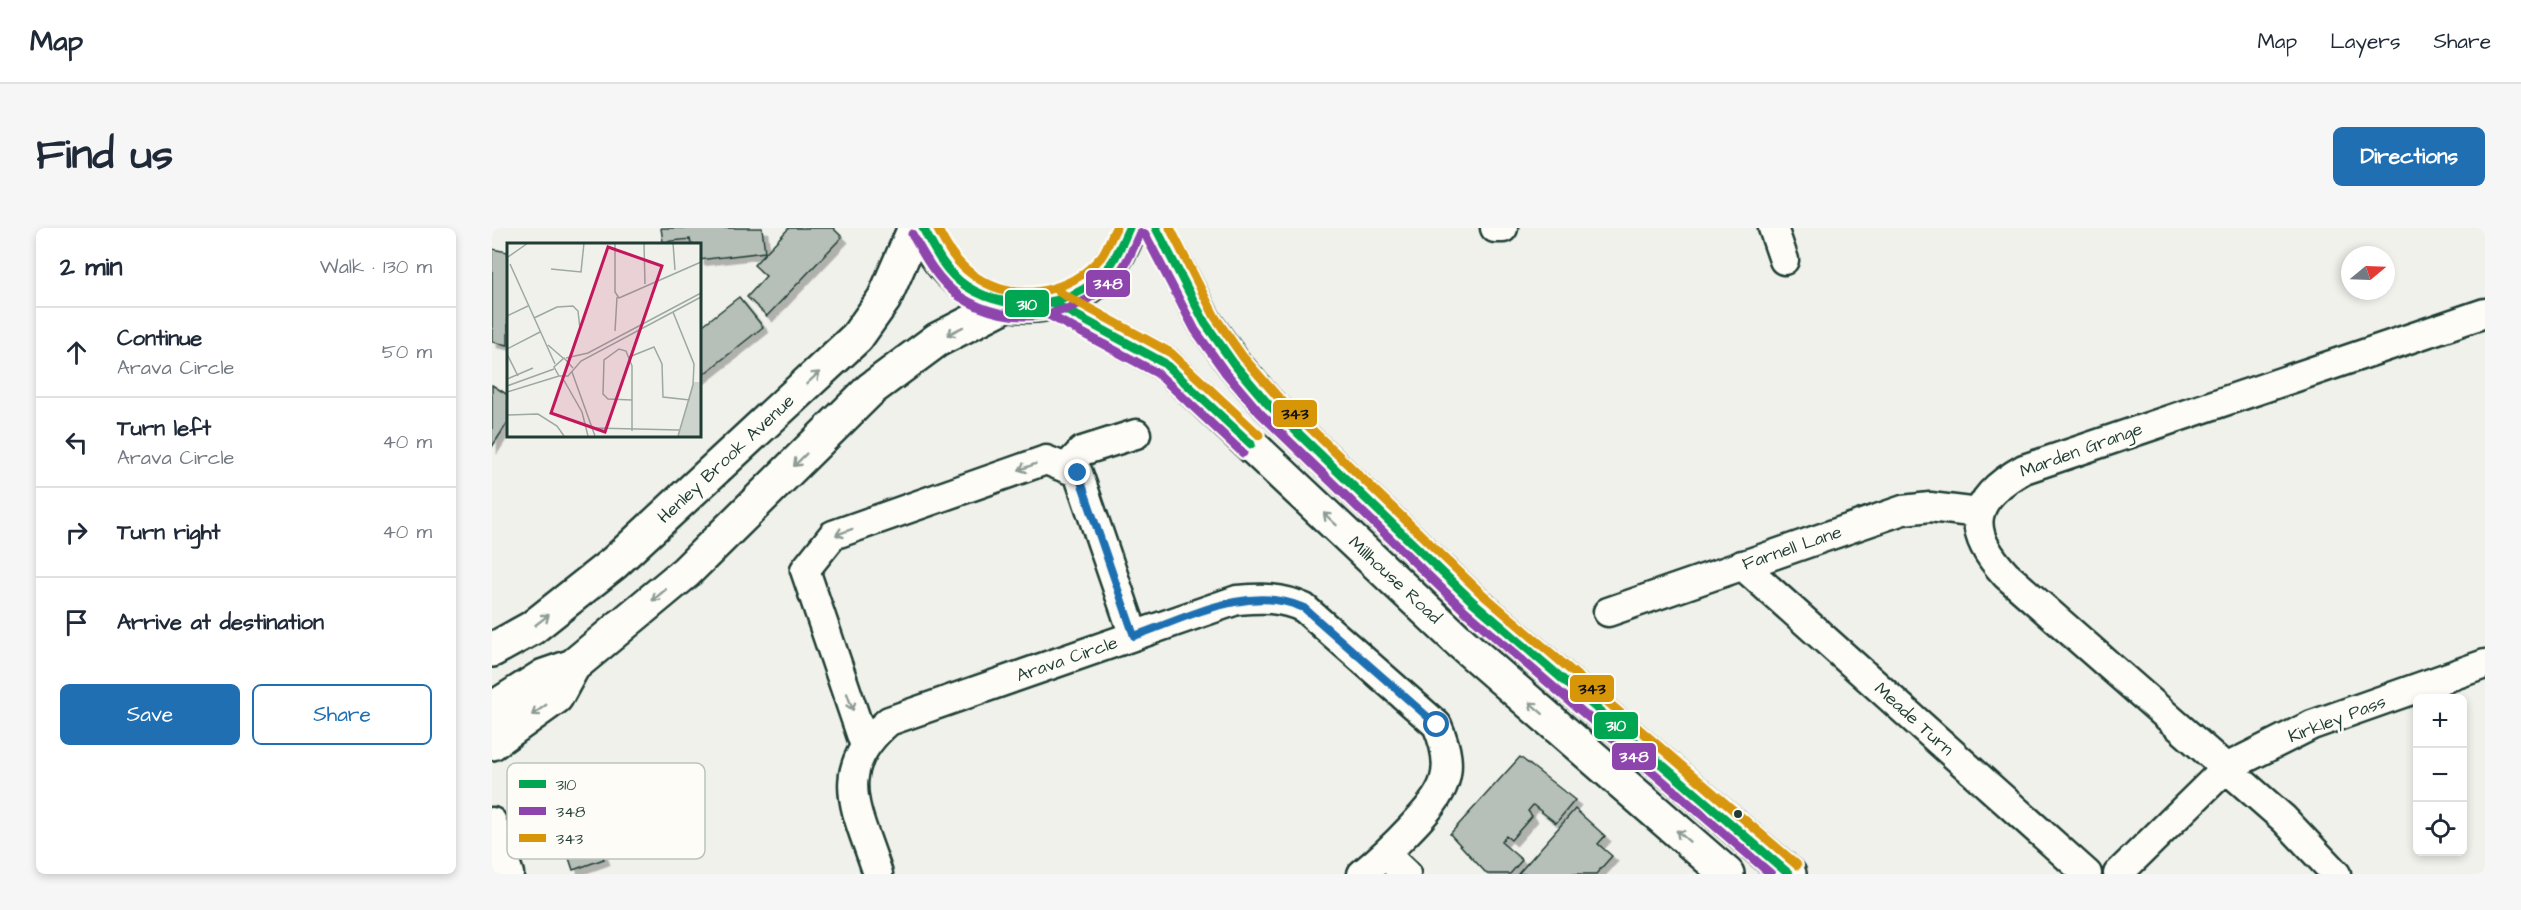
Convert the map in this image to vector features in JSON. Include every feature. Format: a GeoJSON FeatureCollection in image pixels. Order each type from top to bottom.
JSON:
{"type":"FeatureCollection","features":[{"type":"Feature","properties":{"kind":"main road","name":"Henley Brook Avenue"},"geometry":{"type":"LineString","coordinates":[[492,650],[532,628],[615,563],[857,337],[884,299],[915,228]]}},
{"type":"Feature","properties":{"kind":"main road"},"geometry":{"type":"LineString","coordinates":[[922,228],[930,249],[950,275],[976,294],[1007,304],[1030,306],[1053,303],[1082,291],[1105,271],[1123,245],[1129,228]]}},
{"type":"Feature","properties":{"kind":"main road","name":"Millhouse Road"},"geometry":{"type":"LineString","coordinates":[[1156,228],[1205,323],[1234,364],[1268,404],[1473,602],[1789,874]]}},
{"type":"Feature","properties":{"kind":"main road","name":"Millhouse Road"},"geometry":{"type":"LineString","coordinates":[[1053,303],[1164,363],[1459,641],[1727,874]]}},
{"type":"Feature","properties":{"kind":"main road"},"geometry":{"type":"LineString","coordinates":[[492,709],[544,676],[573,666],[686,572],[871,389],[937,340],[1007,304]]}},
{"type":"Feature","properties":{"kind":"main road"},"geometry":{"type":"LineString","coordinates":[[492,743],[556,698],[573,666]]}},
{"type":"Feature","properties":{"kind":"street"},"geometry":{"type":"LineString","coordinates":[[1773,228],[1784,260]]}},
{"type":"Feature","properties":{"kind":"street","name":"Marden Grange"},"geometry":{"type":"LineString","coordinates":[[1979,513],[1988,495],[2000,482],[2024,468],[2485,313]]}},
{"type":"Feature","properties":{"kind":"street"},"geometry":{"type":"LineString","coordinates":[[1066,468],[1082,451],[1136,434]]}},
{"type":"Feature","properties":{"kind":"street"},"geometry":{"type":"LineString","coordinates":[[865,746],[805,570],[833,535],[1046,460],[1078,473],[1134,636]]}},
{"type":"Feature","properties":{"kind":"street","name":"Farnell Lane"},"geometry":{"type":"LineString","coordinates":[[1608,612],[1903,510],[1930,507],[1979,513]]}},
{"type":"Feature","properties":{"kind":"street"},"geometry":{"type":"LineString","coordinates":[[1979,513],[1980,537],[1988,555],[2006,575],[2284,819],[2336,874]]}},
{"type":"Feature","properties":{"kind":"street","name":"Meade Turn"},"geometry":{"type":"LineString","coordinates":[[1742,565],[2086,874]]}},
{"type":"Feature","properties":{"kind":"street","name":"Arava Circle"},"geometry":{"type":"LineString","coordinates":[[878,874],[852,793],[852,774],[870,737],[889,722],[1237,600],[1284,599],[1304,608],[1422,710],[1437,725],[1447,748],[1444,784],[1437,801],[1386,855],[1362,874]]}},
{"type":"Feature","properties":{"kind":"street","name":"Kirkley Pass"},"geometry":{"type":"LineString","coordinates":[[2226,768],[2312,725],[2485,664]]}},
{"type":"Feature","properties":{"kind":"street"},"geometry":{"type":"LineString","coordinates":[[2118,874],[2226,768]]}},
{"type":"Feature","properties":{"kind":"street"},"geometry":{"type":"LineString","coordinates":[[492,822],[509,874]]}},
{"type":"Feature","properties":{"kind":"street"},"geometry":{"type":"LineString","coordinates":[[1386,855],[1406,874]]}},
{"type":"Feature","properties":{"kind":"building"},"geometry":{"type":"Polygon","coordinates":[[[661,228],[762,228],[765,252],[700,260],[700,243],[691,243],[690,239],[663,242],[661,228]]]}},
{"type":"Feature","properties":{"kind":"building"},"geometry":{"type":"Polygon","coordinates":[[[789,228],[833,228],[842,237],[767,316],[747,297],[766,276],[754,265],[789,228]]]}},
{"type":"Feature","properties":{"kind":"building"},"geometry":{"type":"Polygon","coordinates":[[[492,249],[507,252],[507,345],[492,342],[492,249]]]}},
{"type":"Feature","properties":{"kind":"building"},"geometry":{"type":"Polygon","coordinates":[[[739,297],[763,327],[700,377],[700,327],[739,297]]]}},
{"type":"Feature","properties":{"kind":"building"},"geometry":{"type":"Polygon","coordinates":[[[492,385],[507,394],[507,424],[492,447],[492,385]]]}},
{"type":"Feature","properties":{"kind":"building"},"geometry":{"type":"Polygon","coordinates":[[[1520,757],[1575,800],[1556,823],[1533,805],[1528,811],[1532,816],[1511,840],[1506,836],[1501,842],[1522,860],[1510,874],[1487,874],[1450,834],[1520,757]]]}},
{"type":"Feature","properties":{"kind":"building"},"geometry":{"type":"Polygon","coordinates":[[[1575,809],[1605,836],[1598,844],[1612,856],[1596,874],[1518,874],[1575,809]]]}},
{"type":"Feature","properties":{"kind":"building"},"geometry":{"type":"Polygon","coordinates":[[[569,859],[604,859],[573,870],[569,859]]]}},
{"type":"Feature","properties":{"kind":"transit line","name":"310"},"geometry":{"type":"LineString","coordinates":[[923,228],[946,267],[966,286],[984,296],[1004,302],[1025,304],[1045,303],[1065,298],[1100,277],[1113,261],[1129,228]]}},
{"type":"Feature","properties":{"kind":"transit line","name":"343"},"geometry":{"type":"LineString","coordinates":[[937,228],[952,254],[973,275],[1006,290],[1023,292],[1041,291],[1074,280],[1101,257],[1116,228]]}},
{"type":"Feature","properties":{"kind":"transit line","name":"310"},"geometry":{"type":"LineString","coordinates":[[1156,228],[1205,323],[1234,364],[1268,404],[1473,602],[1789,874]]}},
{"type":"Feature","properties":{"kind":"transit line","name":"343"},"geometry":{"type":"LineString","coordinates":[[1170,228],[1215,317],[1243,357],[1277,396],[1481,593],[1797,865]]}},
{"type":"Feature","properties":{"kind":"transit line","name":"348"},"geometry":{"type":"LineString","coordinates":[[912,234],[938,275],[959,296],[980,307],[1001,314],[1023,316],[1067,309],[1087,300],[1105,287],[1121,270],[1140,233]]}},
{"type":"Feature","properties":{"kind":"transit line","name":"348"},"geometry":{"type":"LineString","coordinates":[[1145,234],[1195,330],[1225,372],[1260,413],[1465,611],[1771,874]]}},
{"type":"Feature","properties":{"kind":"transit line","name":"343"},"geometry":{"type":"LineString","coordinates":[[1059,292],[1171,353],[1259,435]]}},
{"type":"Feature","properties":{"kind":"transit line","name":"310"},"geometry":{"type":"LineString","coordinates":[[1053,303],[1164,363],[1251,444]]}},
{"type":"Feature","properties":{"kind":"transit line","name":"348"},"geometry":{"type":"LineString","coordinates":[[1047,314],[1157,373],[1243,453]]}},
{"type":"Feature","properties":{"kind":"route"},"geometry":{"type":"LineString","coordinates":[[1078,473],[1134,636],[1237,600],[1284,599],[1304,608],[1437,725]]}}]}
